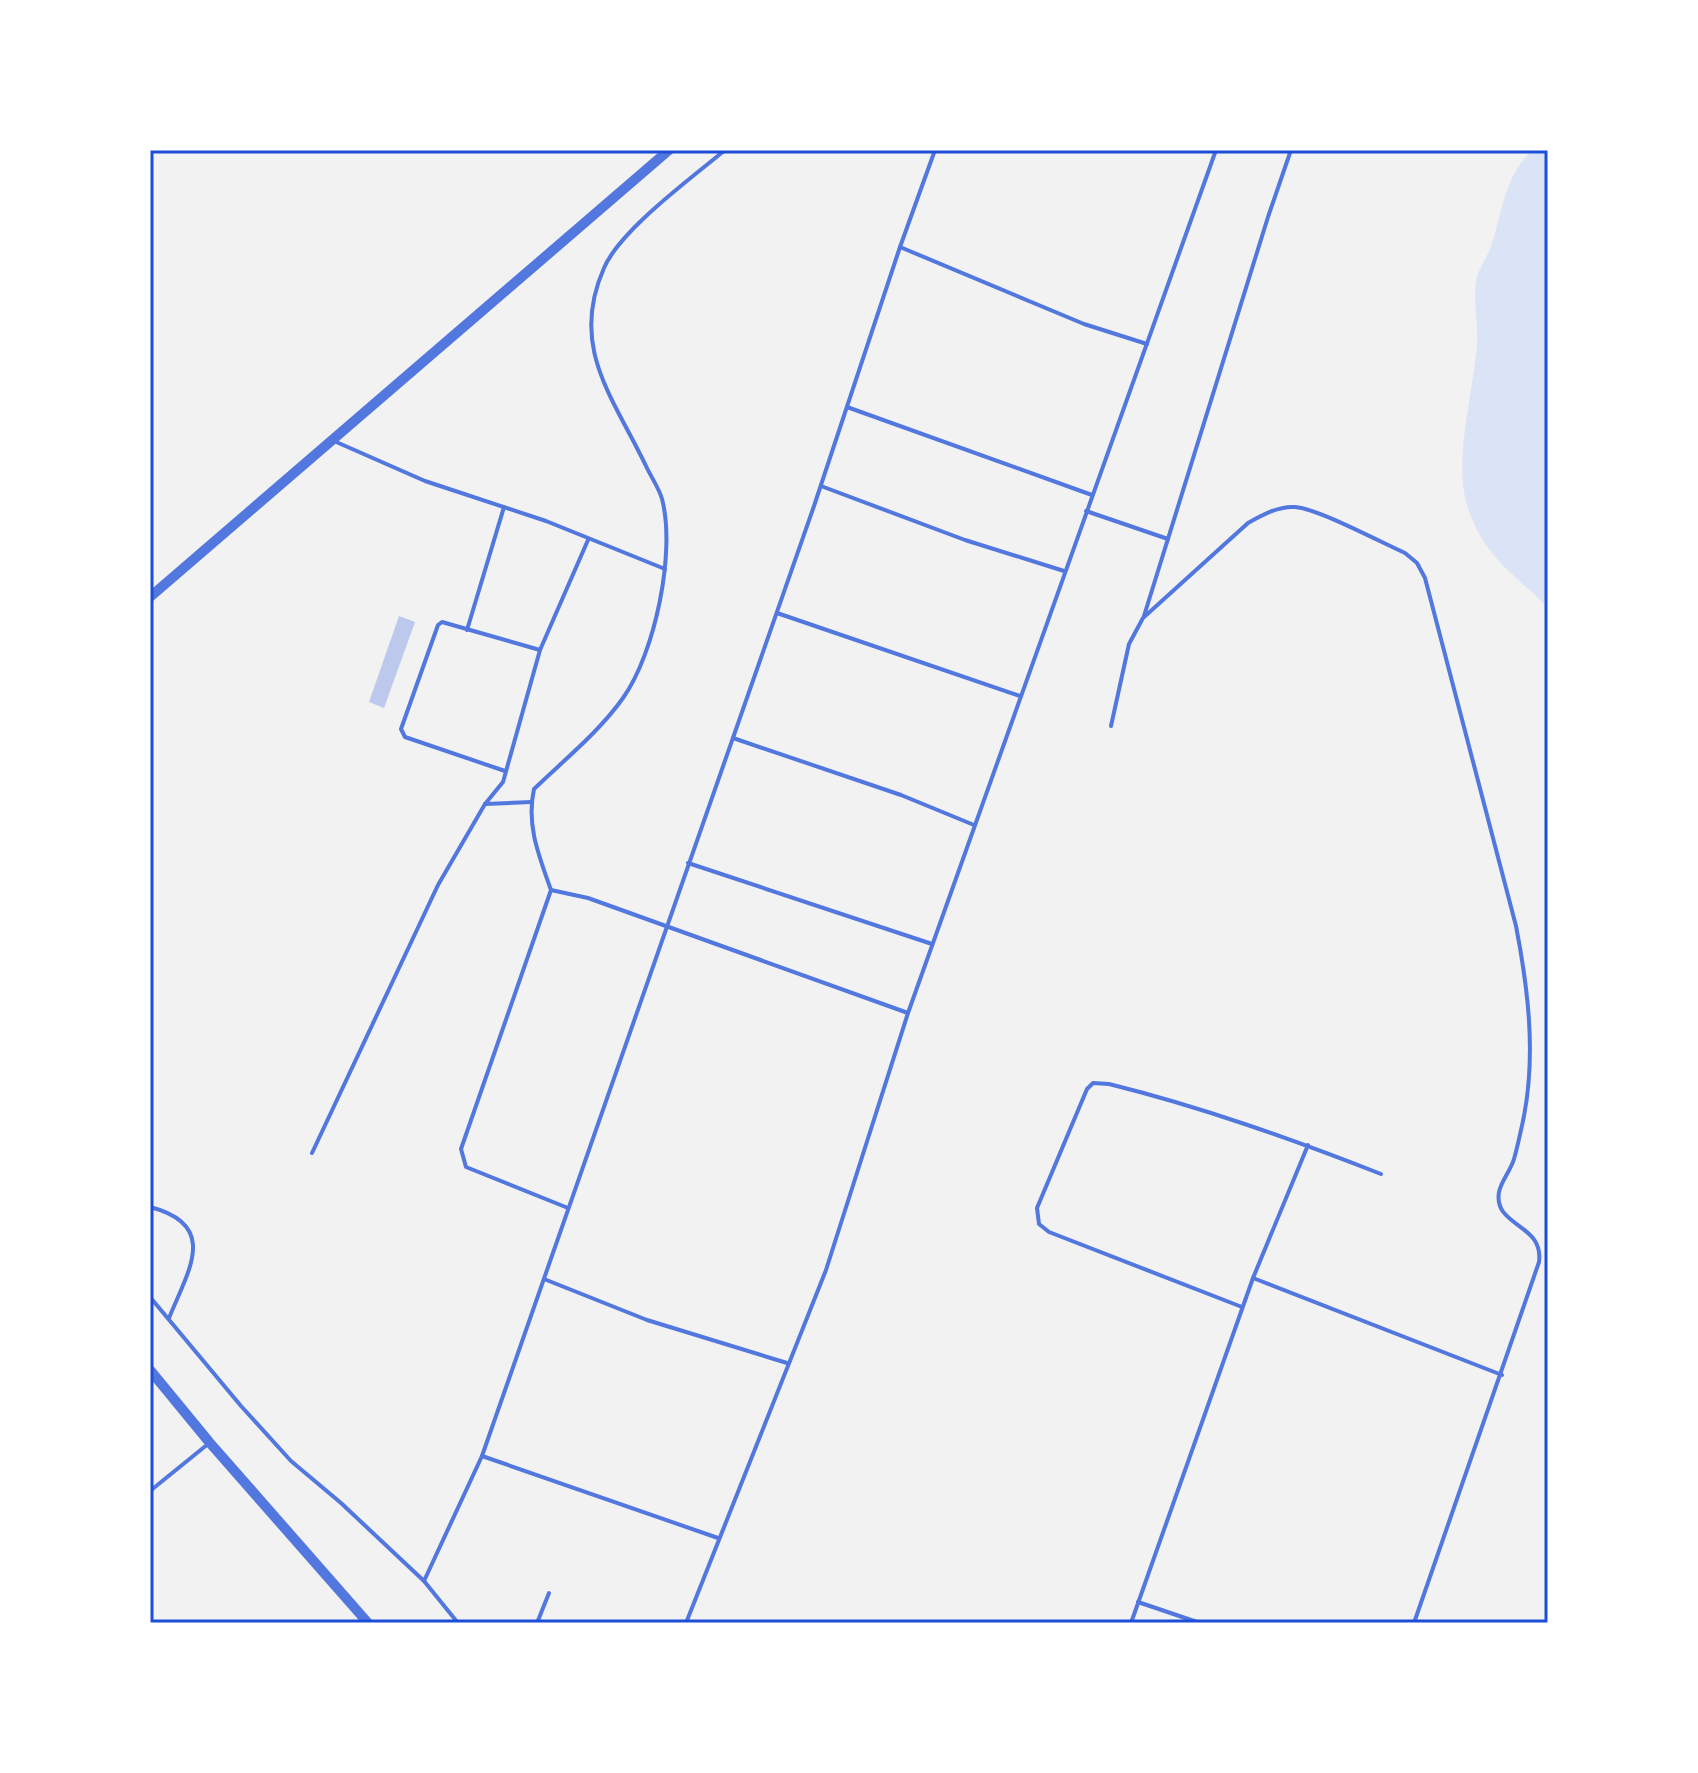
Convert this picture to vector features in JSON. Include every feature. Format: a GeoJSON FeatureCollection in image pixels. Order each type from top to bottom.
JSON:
{"type":"FeatureCollection","features":[{"type":"Feature","properties":{"kind":"street"},"geometry":{"type":"LineString","coordinates":[[150,597],[669,150]]}},
{"type":"Feature","properties":{"kind":"street"},"geometry":{"type":"LineString","coordinates":[[150,1370],[368,1623]]}},
{"type":"Feature","properties":{"kind":"lane"},"geometry":{"type":"LineString","coordinates":[[568,1208],[466,1167],[461,1149],[551,890],[533,840],[531,802],[534,789],[623,698],[649,645],[666,569],[662,499],[606,392],[590,341],[593,301],[605,265],[638,223],[725,150]]}},
{"type":"Feature","properties":{"kind":"lane"},"geometry":{"type":"LineString","coordinates":[[424,1581],[482,1456],[777,613],[935,150]]}},
{"type":"Feature","properties":{"kind":"lane"},"geometry":{"type":"LineString","coordinates":[[686,1623],[826,1270],[932,944],[1216,150]]}},
{"type":"Feature","properties":{"kind":"lane"},"geometry":{"type":"LineString","coordinates":[[1111,726],[1129,644],[1143,618],[1291,150]]}},
{"type":"Feature","properties":{"kind":"lane"},"geometry":{"type":"LineString","coordinates":[[900,247],[1084,324],[1147,344]]}},
{"type":"Feature","properties":{"kind":"lane"},"geometry":{"type":"LineString","coordinates":[[847,407],[1092,495]]}},
{"type":"Feature","properties":{"kind":"lane"},"geometry":{"type":"LineString","coordinates":[[332,440],[425,481],[546,521],[666,569]]}},
{"type":"Feature","properties":{"kind":"lane"},"geometry":{"type":"LineString","coordinates":[[821,486],[965,540],[1064,571]]}},
{"type":"Feature","properties":{"kind":"lane"},"geometry":{"type":"LineString","coordinates":[[467,630],[504,507]]}},
{"type":"Feature","properties":{"kind":"lane"},"geometry":{"type":"LineString","coordinates":[[1143,618],[1248,523],[1286,507],[1306,509],[1405,553],[1417,563],[1425,578],[1512,911],[1526,978],[1529,1053],[1524,1113],[1514,1159],[1499,1192],[1499,1199],[1511,1220],[1536,1239],[1541,1250],[1502,1375],[1414,1623]]}},
{"type":"Feature","properties":{"kind":"lane"},"geometry":{"type":"LineString","coordinates":[[1086,511],[1168,539]]}},
{"type":"Feature","properties":{"kind":"lane"},"geometry":{"type":"LineString","coordinates":[[312,1153],[438,885],[485,804],[503,782],[540,650],[588,540]]}},
{"type":"Feature","properties":{"kind":"lane"},"geometry":{"type":"LineString","coordinates":[[777,613],[1020,696]]}},
{"type":"Feature","properties":{"kind":"lane"},"geometry":{"type":"LineString","coordinates":[[506,772],[405,737],[401,729],[438,625],[445,621],[540,650]]}},
{"type":"Feature","properties":{"kind":"lane"},"geometry":{"type":"LineString","coordinates":[[733,738],[901,795],[974,825]]}},
{"type":"Feature","properties":{"kind":"lane"},"geometry":{"type":"LineString","coordinates":[[485,804],[531,802]]}},
{"type":"Feature","properties":{"kind":"lane"},"geometry":{"type":"LineString","coordinates":[[688,863],[932,944]]}},
{"type":"Feature","properties":{"kind":"lane"},"geometry":{"type":"LineString","coordinates":[[551,890],[588,898],[908,1013]]}},
{"type":"Feature","properties":{"kind":"lane"},"geometry":{"type":"LineString","coordinates":[[1242,1307],[1049,1232],[1039,1224],[1037,1208],[1087,1089],[1098,1082],[1206,1110],[1381,1174]]}},
{"type":"Feature","properties":{"kind":"lane"},"geometry":{"type":"LineString","coordinates":[[1131,1623],[1242,1307],[1308,1145]]}},
{"type":"Feature","properties":{"kind":"lane"},"geometry":{"type":"LineString","coordinates":[[150,1207],[173,1213],[192,1232],[194,1257],[169,1319]]}},
{"type":"Feature","properties":{"kind":"lane"},"geometry":{"type":"LineString","coordinates":[[1253,1278],[1502,1375]]}},
{"type":"Feature","properties":{"kind":"lane"},"geometry":{"type":"LineString","coordinates":[[544,1279],[647,1320],[787,1363]]}},
{"type":"Feature","properties":{"kind":"lane"},"geometry":{"type":"LineString","coordinates":[[150,1297],[291,1461],[424,1581],[458,1623]]}},
{"type":"Feature","properties":{"kind":"lane"},"geometry":{"type":"LineString","coordinates":[[150,1491],[210,1443]]}},
{"type":"Feature","properties":{"kind":"lane"},"geometry":{"type":"LineString","coordinates":[[482,1456],[718,1538]]}},
{"type":"Feature","properties":{"kind":"lane"},"geometry":{"type":"LineString","coordinates":[[537,1623],[549,1593]]}},
{"type":"Feature","properties":{"kind":"lane"},"geometry":{"type":"LineString","coordinates":[[1138,1602],[1200,1623]]}},
{"type":"Feature","properties":{"kind":"shaded area"},"geometry":{"type":"Polygon","coordinates":[[[1533,150],[1548,150],[1548,608],[1500,562],[1481,538],[1467,505],[1462,467],[1477,343],[1477,278],[1490,249],[1510,183],[1523,160],[1533,150]]]}},
{"type":"Feature","properties":{"kind":"building"},"geometry":{"type":"Polygon","coordinates":[[[399,616],[415,622],[384,708],[369,702],[399,616]]]}}]}
